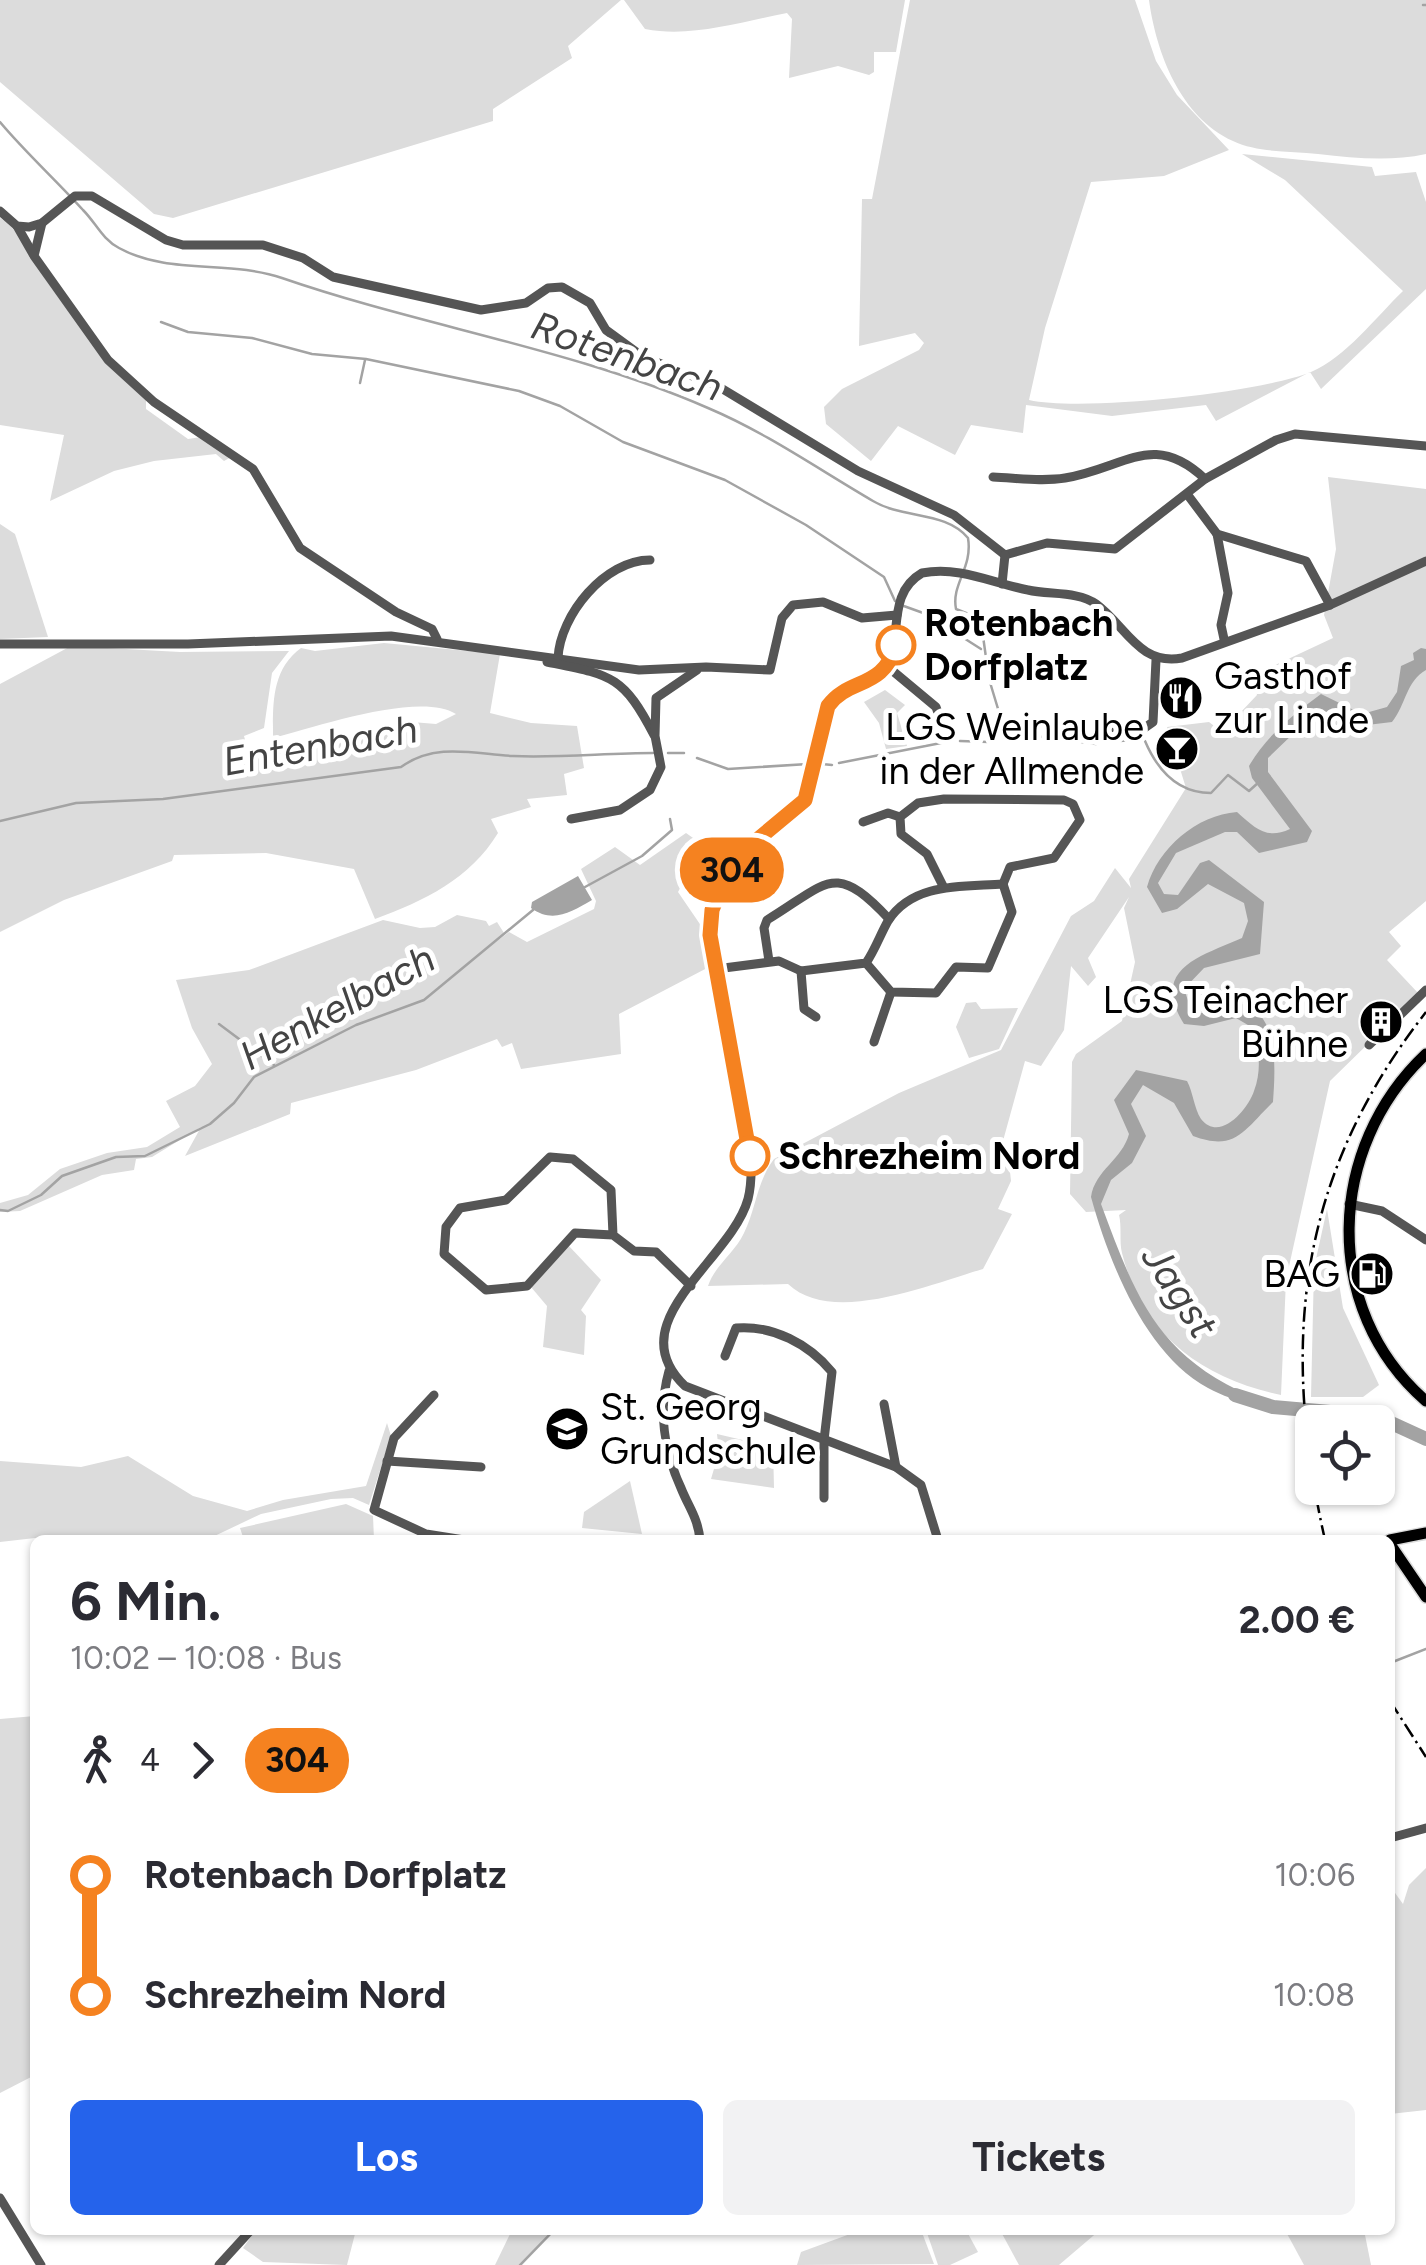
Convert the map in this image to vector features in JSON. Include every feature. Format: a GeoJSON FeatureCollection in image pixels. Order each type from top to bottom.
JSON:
{"type":"FeatureCollection","features":[{"type":"Feature","properties":{"kind":"main road"},"geometry":{"type":"LineString","coordinates":[[1426,1054],[1380,1108],[1358,1158],[1349,1204],[1348,1251],[1369,1326],[1385,1356],[1426,1401]]}},
{"type":"Feature","properties":{"kind":"main road"},"geometry":{"type":"LineString","coordinates":[[1395,1541],[1426,1533]]}},
{"type":"Feature","properties":{"kind":"main road"},"geometry":{"type":"LineString","coordinates":[[1395,1550],[1426,1597]]}},
{"type":"Feature","properties":{"kind":"street"},"geometry":{"type":"LineString","coordinates":[[18,226],[42,223],[72,199],[92,196],[166,240],[183,245],[263,245],[303,258],[334,277],[482,310],[526,303],[548,288],[562,287],[590,303],[606,330],[643,357],[716,385],[858,471],[954,515],[1005,555]]}},
{"type":"Feature","properties":{"kind":"street"},"geometry":{"type":"LineString","coordinates":[[0,211],[18,226],[34,256],[108,360],[154,402],[254,469],[300,548],[396,612],[432,630],[437,639]]}},
{"type":"Feature","properties":{"kind":"street"},"geometry":{"type":"LineString","coordinates":[[34,256],[42,223]]}},
{"type":"Feature","properties":{"kind":"street"},"geometry":{"type":"LineString","coordinates":[[1005,555],[1047,543],[1114,549],[1205,480],[1295,434],[1426,446]]}},
{"type":"Feature","properties":{"kind":"street"},"geometry":{"type":"LineString","coordinates":[[993,477],[1069,477],[1164,452],[1184,460],[1205,480]]}},
{"type":"Feature","properties":{"kind":"street"},"geometry":{"type":"LineString","coordinates":[[1187,494],[1217,534],[1228,592],[1221,625],[1224,639]]}},
{"type":"Feature","properties":{"kind":"street"},"geometry":{"type":"LineString","coordinates":[[1217,534],[1306,561],[1330,605]]}},
{"type":"Feature","properties":{"kind":"street"},"geometry":{"type":"LineString","coordinates":[[1002,584],[1005,555]]}},
{"type":"Feature","properties":{"kind":"street"},"geometry":{"type":"LineString","coordinates":[[558,658],[558,644],[605,573],[634,560],[650,560]]}},
{"type":"Feature","properties":{"kind":"street"},"geometry":{"type":"LineString","coordinates":[[1156,660],[1182,658],[1224,639],[1330,605],[1424,562]]}},
{"type":"Feature","properties":{"kind":"street"},"geometry":{"type":"LineString","coordinates":[[700,1535],[698,1519],[677,1480],[665,1442],[662,1393],[669,1371],[662,1342],[666,1318],[730,1238],[748,1200],[751,1176],[746,1118],[710,935],[712,910],[724,881],[751,845],[805,800],[828,706],[834,697],[888,667],[896,645],[898,606],[922,573],[965,574],[1094,603],[1156,660],[1157,703],[1153,722],[1144,730],[1098,727]]}},
{"type":"Feature","properties":{"kind":"street"},"geometry":{"type":"LineString","coordinates":[[0,644],[437,639],[639,670],[770,670],[782,618],[800,602],[823,602],[862,618],[898,606]]}},
{"type":"Feature","properties":{"kind":"street"},"geometry":{"type":"LineString","coordinates":[[531,655],[614,680],[630,692],[655,736]]}},
{"type":"Feature","properties":{"kind":"street"},"geometry":{"type":"LineString","coordinates":[[641,709],[686,675],[706,667]]}},
{"type":"Feature","properties":{"kind":"street"},"geometry":{"type":"LineString","coordinates":[[888,667],[936,707],[946,736]]}},
{"type":"Feature","properties":{"kind":"street"},"geometry":{"type":"LineString","coordinates":[[571,819],[630,806],[650,790],[661,766],[655,736],[656,698]]}},
{"type":"Feature","properties":{"kind":"street"},"geometry":{"type":"LineString","coordinates":[[866,963],[891,992],[936,993],[956,967],[988,968],[1012,912],[1002,884],[1010,867],[1054,858],[1080,820],[1073,804],[1064,800],[960,798],[918,803],[900,818]]}},
{"type":"Feature","properties":{"kind":"street"},"geometry":{"type":"LineString","coordinates":[[863,822],[888,813],[900,818]]}},
{"type":"Feature","properties":{"kind":"street"},"geometry":{"type":"LineString","coordinates":[[900,818],[901,834],[927,854],[943,886]]}},
{"type":"Feature","properties":{"kind":"street"},"geometry":{"type":"LineString","coordinates":[[769,961],[767,920],[831,882],[846,881],[860,888],[890,919]]}},
{"type":"Feature","properties":{"kind":"street"},"geometry":{"type":"LineString","coordinates":[[866,963],[890,919],[902,906],[943,886],[1002,884]]}},
{"type":"Feature","properties":{"kind":"street"},"geometry":{"type":"LineString","coordinates":[[716,969],[769,961],[801,971],[866,963]]}},
{"type":"Feature","properties":{"kind":"street"},"geometry":{"type":"LineString","coordinates":[[801,971],[804,1009],[816,1017]]}},
{"type":"Feature","properties":{"kind":"street"},"geometry":{"type":"LineString","coordinates":[[1368,1045],[1426,990]]}},
{"type":"Feature","properties":{"kind":"street"},"geometry":{"type":"LineString","coordinates":[[874,1042],[891,992]]}},
{"type":"Feature","properties":{"kind":"street"},"geometry":{"type":"LineString","coordinates":[[613,1235],[612,1190],[573,1159],[550,1157],[506,1200],[460,1208],[446,1226],[444,1254],[486,1290],[518,1289],[528,1286],[575,1233],[613,1235],[634,1250],[656,1252],[690,1286]]}},
{"type":"Feature","properties":{"kind":"street"},"geometry":{"type":"LineString","coordinates":[[1349,1204],[1382,1211],[1426,1240]]}},
{"type":"Feature","properties":{"kind":"street"},"geometry":{"type":"LineString","coordinates":[[725,1356],[736,1328],[758,1326],[815,1351],[832,1372],[824,1440],[824,1498]]}},
{"type":"Feature","properties":{"kind":"street"},"geometry":{"type":"LineString","coordinates":[[669,1371],[685,1386],[896,1468],[921,1485],[936,1535]]}},
{"type":"Feature","properties":{"kind":"street"},"geometry":{"type":"LineString","coordinates":[[422,1535],[374,1510],[394,1438],[434,1395]]}},
{"type":"Feature","properties":{"kind":"street"},"geometry":{"type":"LineString","coordinates":[[884,1404],[896,1468]]}},
{"type":"Feature","properties":{"kind":"street"},"geometry":{"type":"LineString","coordinates":[[387,1461],[480,1467]]}},
{"type":"Feature","properties":{"kind":"street"},"geometry":{"type":"LineString","coordinates":[[1395,1837],[1426,1828]]}},
{"type":"Feature","properties":{"kind":"street"},"geometry":{"type":"LineString","coordinates":[[0,2198],[41,2265]]}},
{"type":"Feature","properties":{"kind":"street"},"geometry":{"type":"LineString","coordinates":[[219,2265],[246,2235]]}},
{"type":"Feature","properties":{"kind":"shaded area"},"geometry":{"type":"Polygon","coordinates":[[[0,0],[621,0],[568,46],[572,58],[493,109],[493,121],[173,218],[154,214],[0,82],[0,0]]]}},
{"type":"Feature","properties":{"kind":"shaded area"},"geometry":{"type":"Polygon","coordinates":[[[624,0],[905,0],[896,52],[874,52],[874,72],[869,75],[838,66],[789,78],[792,19],[787,13],[716,28],[662,31],[645,29],[624,0]]]}},
{"type":"Feature","properties":{"kind":"shaded area"},"geometry":{"type":"Polygon","coordinates":[[[910,0],[1135,0],[1156,61],[1177,95],[1229,150],[1164,176],[1091,182],[1045,328],[1029,400],[1088,404],[1170,398],[1252,387],[1309,373],[1216,421],[1206,405],[1112,416],[1026,405],[1023,433],[971,425],[955,455],[898,426],[871,461],[826,424],[824,407],[842,389],[919,350],[924,343],[915,333],[859,346],[862,199],[872,199],[910,0]]]}},
{"type":"Feature","properties":{"kind":"shaded area"},"geometry":{"type":"Polygon","coordinates":[[[1149,0],[1426,0],[1426,154],[1359,158],[1264,150],[1233,141],[1214,130],[1185,100],[1165,61],[1149,0]]]}},
{"type":"Feature","properties":{"kind":"shaded area"},"geometry":{"type":"Polygon","coordinates":[[[1242,154],[1372,167],[1375,176],[1416,172],[1426,202],[1426,289],[1321,389],[1310,372],[1348,347],[1403,291],[1285,180],[1242,154]]]}},
{"type":"Feature","properties":{"kind":"shaded area"},"geometry":{"type":"Polygon","coordinates":[[[0,218],[21,238],[46,280],[93,343],[146,400],[146,409],[188,439],[201,437],[233,456],[224,461],[216,454],[154,461],[114,471],[50,501],[64,435],[0,425],[0,218]]]}},
{"type":"Feature","properties":{"kind":"shaded area"},"geometry":{"type":"Polygon","coordinates":[[[1328,477],[1426,489],[1426,901],[1389,932],[1401,946],[1387,960],[1419,994],[1330,1081],[1286,1280],[1281,1395],[1226,1377],[1180,1349],[1145,1308],[1132,1282],[1121,1244],[1119,1215],[1126,1210],[1086,1212],[1070,1194],[1072,1062],[1076,1054],[1122,1021],[1135,962],[1124,908],[1129,897],[1088,958],[1096,977],[1088,986],[1071,966],[1064,1030],[1041,1066],[1025,1061],[998,1159],[1009,1162],[1011,1181],[998,1209],[1012,1214],[983,1269],[910,1291],[855,1302],[807,1296],[788,1284],[708,1286],[744,1233],[774,1159],[899,1093],[1001,1050],[1071,916],[1094,901],[1115,868],[1131,888],[1129,879],[1186,788],[1167,727],[1209,722],[1222,732],[1257,695],[1252,676],[1333,638],[1324,615],[1336,549],[1328,477]]]}},
{"type":"Feature","properties":{"kind":"shaded area"},"geometry":{"type":"Polygon","coordinates":[[[0,524],[15,534],[48,637],[0,639],[0,524]]]}},
{"type":"Feature","properties":{"kind":"shaded area"},"geometry":{"type":"Polygon","coordinates":[[[384,643],[500,654],[490,713],[531,723],[577,726],[584,768],[564,774],[567,795],[527,799],[531,807],[491,819],[498,833],[460,876],[428,896],[375,919],[354,869],[266,853],[174,855],[172,861],[64,900],[0,932],[0,684],[71,646],[180,652],[289,651],[272,673],[264,728],[244,736],[247,747],[288,750],[301,743],[351,741],[369,729],[396,729],[412,722],[436,724],[456,714],[418,706],[394,709],[273,738],[279,677],[301,648],[315,651],[384,643]]]}},
{"type":"Feature","properties":{"kind":"shaded area"},"geometry":{"type":"Polygon","coordinates":[[[1426,649],[1426,670],[1414,680],[1392,722],[1359,726],[1319,709],[1268,758],[1268,772],[1312,831],[1307,842],[1259,853],[1237,832],[1225,832],[1176,853],[1158,883],[1164,894],[1178,895],[1200,863],[1209,860],[1264,902],[1260,954],[1204,968],[1184,989],[1193,1015],[1242,1004],[1263,1019],[1272,1045],[1273,1102],[1238,1136],[1208,1140],[1193,1136],[1174,1103],[1143,1085],[1131,1104],[1146,1136],[1132,1163],[1111,1180],[1101,1204],[1125,1267],[1153,1319],[1192,1361],[1251,1396],[1252,1406],[1208,1388],[1186,1373],[1148,1330],[1119,1277],[1091,1197],[1098,1179],[1126,1143],[1129,1134],[1114,1100],[1136,1070],[1187,1081],[1201,1119],[1216,1127],[1232,1121],[1246,1106],[1258,1075],[1253,1028],[1236,1018],[1204,1026],[1184,1024],[1173,989],[1176,977],[1197,958],[1242,938],[1248,921],[1244,903],[1208,884],[1177,909],[1162,913],[1147,887],[1160,859],[1181,836],[1222,814],[1237,812],[1267,833],[1290,829],[1252,778],[1249,766],[1256,755],[1281,726],[1321,694],[1362,714],[1387,707],[1397,692],[1401,666],[1414,660],[1413,653],[1426,649]]]}},
{"type":"Feature","properties":{"kind":"shaded area"},"geometry":{"type":"Polygon","coordinates":[[[885,690],[905,705],[897,713],[907,746],[886,749],[879,723],[864,702],[885,690]]]}},
{"type":"Feature","properties":{"kind":"shaded area"},"geometry":{"type":"Polygon","coordinates":[[[686,833],[703,845],[678,892],[706,933],[709,967],[619,1014],[621,1054],[521,1069],[512,1043],[502,1047],[497,1039],[416,1070],[291,1103],[290,1114],[185,1156],[201,1127],[152,1157],[136,1159],[134,1170],[102,1175],[20,1211],[0,1212],[0,1203],[28,1195],[60,1169],[107,1153],[147,1147],[180,1127],[166,1101],[195,1086],[212,1064],[192,1028],[176,980],[249,970],[383,920],[435,927],[457,915],[486,921],[489,926],[497,922],[504,933],[493,944],[509,932],[527,942],[594,909],[596,901],[581,869],[615,847],[640,865],[686,833]]]}},
{"type":"Feature","properties":{"kind":"shaded area"},"geometry":{"type":"Polygon","coordinates":[[[578,876],[592,900],[554,916],[531,908],[532,902],[578,876]]]}},
{"type":"Feature","properties":{"kind":"shaded area"},"geometry":{"type":"Polygon","coordinates":[[[976,1002],[981,1009],[1018,1008],[999,1049],[969,1058],[956,1027],[966,1003],[976,1002]]]}},
{"type":"Feature","properties":{"kind":"shaded area"},"geometry":{"type":"Polygon","coordinates":[[[1327,1209],[1343,1308],[1379,1385],[1363,1397],[1311,1397],[1314,1268],[1327,1209]]]}},
{"type":"Feature","properties":{"kind":"shaded area"},"geometry":{"type":"Polygon","coordinates":[[[568,1245],[601,1280],[581,1310],[586,1316],[584,1355],[543,1347],[547,1306],[531,1287],[568,1245]]]}},
{"type":"Feature","properties":{"kind":"shaded area"},"geometry":{"type":"Polygon","coordinates":[[[387,1423],[391,1436],[369,1505],[353,1498],[331,1499],[261,1514],[217,1535],[30,1535],[30,1539],[0,1542],[0,1461],[81,1467],[128,1456],[193,1496],[247,1511],[283,1500],[366,1486],[387,1423]]]}},
{"type":"Feature","properties":{"kind":"shaded area"},"geometry":{"type":"Polygon","coordinates":[[[717,1434],[773,1447],[774,1488],[711,1479],[719,1452],[717,1434]]]}},
{"type":"Feature","properties":{"kind":"shaded area"},"geometry":{"type":"Polygon","coordinates":[[[630,1481],[642,1534],[582,1528],[584,1512],[630,1481]]]}},
{"type":"Feature","properties":{"kind":"shaded area"},"geometry":{"type":"Polygon","coordinates":[[[346,1504],[373,1516],[374,1535],[242,1535],[240,1528],[346,1504]]]}},
{"type":"Feature","properties":{"kind":"shaded area"},"geometry":{"type":"Polygon","coordinates":[[[30,1716],[30,2078],[0,2093],[0,1719],[30,1716]]]}},
{"type":"Feature","properties":{"kind":"shaded area"},"geometry":{"type":"Polygon","coordinates":[[[1426,1868],[1426,2110],[1395,2113],[1395,1893],[1403,1904],[1409,1885],[1426,1868]]]}},
{"type":"Feature","properties":{"kind":"shaded area"},"geometry":{"type":"Polygon","coordinates":[[[252,2235],[355,2235],[347,2265],[263,2262],[243,2248],[252,2235]]]}},
{"type":"Feature","properties":{"kind":"shaded area"},"geometry":{"type":"Polygon","coordinates":[[[510,2235],[551,2235],[522,2265],[495,2265],[510,2235]]]}},
{"type":"Feature","properties":{"kind":"shaded area"},"geometry":{"type":"Polygon","coordinates":[[[847,2235],[923,2235],[934,2264],[797,2265],[801,2252],[847,2235]]]}},
{"type":"Feature","properties":{"kind":"shaded area"},"geometry":{"type":"Polygon","coordinates":[[[928,2235],[969,2235],[978,2252],[950,2265],[938,2265],[928,2235]]]}},
{"type":"Feature","properties":{"kind":"shaded area"},"geometry":{"type":"Polygon","coordinates":[[[1003,2235],[1094,2235],[1059,2265],[1019,2265],[1003,2235]]]}},
{"type":"Feature","properties":{"kind":"shaded area"},"geometry":{"type":"Polygon","coordinates":[[[1288,2235],[1365,2235],[1371,2265],[1304,2265],[1288,2235]]]}},
{"type":"Feature","properties":{"kind":"waterway","name":"Rotenbach"},"geometry":{"type":"LineString","coordinates":[[0,122],[119,248],[158,262],[262,273],[657,387],[772,440],[885,507],[936,519],[959,529],[968,538],[969,549],[956,592],[956,609],[971,615],[982,629],[989,679],[1005,732],[1096,744]]}},
{"type":"Feature","properties":{"kind":"waterway"},"geometry":{"type":"LineString","coordinates":[[161,322],[188,332],[252,338],[312,354],[366,359],[519,391],[560,406],[623,442],[725,480],[806,525],[884,577],[895,601]]}},
{"type":"Feature","properties":{"kind":"waterway"},"geometry":{"type":"LineString","coordinates":[[360,383],[365,360]]}},
{"type":"Feature","properties":{"kind":"waterway"},"geometry":{"type":"LineString","coordinates":[[901,605],[926,614],[981,649]]}},
{"type":"Feature","properties":{"kind":"waterway","name":"Entenbach"},"geometry":{"type":"LineString","coordinates":[[960,741],[989,742],[1005,732]]}},
{"type":"Feature","properties":{"kind":"waterway","name":"Rotenbach"},"geometry":{"type":"LineString","coordinates":[[1119,741],[1136,740]]}},
{"type":"Feature","properties":{"kind":"waterway","name":"Rotenbach"},"geometry":{"type":"LineString","coordinates":[[1145,741],[1162,770],[1188,789],[1211,793],[1228,775],[1249,791],[1259,782]]}},
{"type":"Feature","properties":{"kind":"waterway","name":"Entenbach"},"geometry":{"type":"LineString","coordinates":[[839,763],[946,742]]}},
{"type":"Feature","properties":{"kind":"waterway","name":"Entenbach"},"geometry":{"type":"LineString","coordinates":[[0,821],[76,803],[163,799],[401,767],[414,759],[442,752],[513,756],[653,753]]}},
{"type":"Feature","properties":{"kind":"waterway","name":"Entenbach"},"geometry":{"type":"LineString","coordinates":[[668,753],[684,753]]}},
{"type":"Feature","properties":{"kind":"waterway","name":"Entenbach"},"geometry":{"type":"LineString","coordinates":[[697,758],[728,769],[808,764]]}},
{"type":"Feature","properties":{"kind":"waterway","name":"Entenbach"},"geometry":{"type":"LineString","coordinates":[[822,764],[832,765]]}},
{"type":"Feature","properties":{"kind":"waterway","name":"Henkelbach"},"geometry":{"type":"LineString","coordinates":[[585,887],[642,856],[672,830],[670,819]]}},
{"type":"Feature","properties":{"kind":"waterway","name":"Henkelbach"},"geometry":{"type":"LineString","coordinates":[[0,1210],[8,1211],[41,1195],[62,1176],[116,1157],[145,1156],[210,1124],[234,1103],[254,1077],[356,1025],[424,1000],[533,910]]}},
{"type":"Feature","properties":{"kind":"waterway"},"geometry":{"type":"LineString","coordinates":[[219,1024],[274,1065]]}},
{"type":"Feature","properties":{"kind":"waterway","name":"Jagst"},"geometry":{"type":"LineString","coordinates":[[1235,1395],[1273,1407],[1376,1416],[1426,1439]]}},
{"type":"Feature","properties":{"kind":"waterway"},"geometry":{"type":"LineString","coordinates":[[1395,1661],[1426,1649]]}},
{"type":"Feature","properties":{"kind":"waterway"},"geometry":{"type":"LineString","coordinates":[[520,2265],[549,2235]]}},
{"type":"Feature","properties":{"kind":"railway"},"geometry":{"type":"LineString","coordinates":[[1324,1535],[1311,1467],[1304,1397],[1303,1329],[1311,1263],[1326,1199],[1350,1136],[1383,1074],[1426,1012]]}},
{"type":"Feature","properties":{"kind":"railway"},"geometry":{"type":"LineString","coordinates":[[1395,1709],[1426,1757]]}},
{"type":"Feature","properties":{"kind":"bus line","name":"304"},"geometry":{"type":"LineString","coordinates":[[750,1156],[710,935],[712,910],[724,881],[751,845],[805,800],[823,718],[834,697],[880,674],[888,667],[896,645]]}},
{"type":"Feature","properties":{"kind":"place","name":"Rotenbach Dorfplatz"},"geometry":{"type":"Point","coordinates":[896,645]}},
{"type":"Feature","properties":{"kind":"place","name":"Gasthof zur Linde"},"geometry":{"type":"Point","coordinates":[1181,698]}},
{"type":"Feature","properties":{"kind":"place","name":"LGS Weinlaube in der Allmende"},"geometry":{"type":"Point","coordinates":[1177,749]}},
{"type":"Feature","properties":{"kind":"place","name":"LGS Teinacher Bühne"},"geometry":{"type":"Point","coordinates":[1381,1022]}},
{"type":"Feature","properties":{"kind":"place","name":"Schrezheim Nord"},"geometry":{"type":"Point","coordinates":[750,1156]}},
{"type":"Feature","properties":{"kind":"place","name":"BAG"},"geometry":{"type":"Point","coordinates":[1372,1274]}},
{"type":"Feature","properties":{"kind":"place","name":"St. Georg Grundschule"},"geometry":{"type":"Point","coordinates":[567,1429]}}]}
